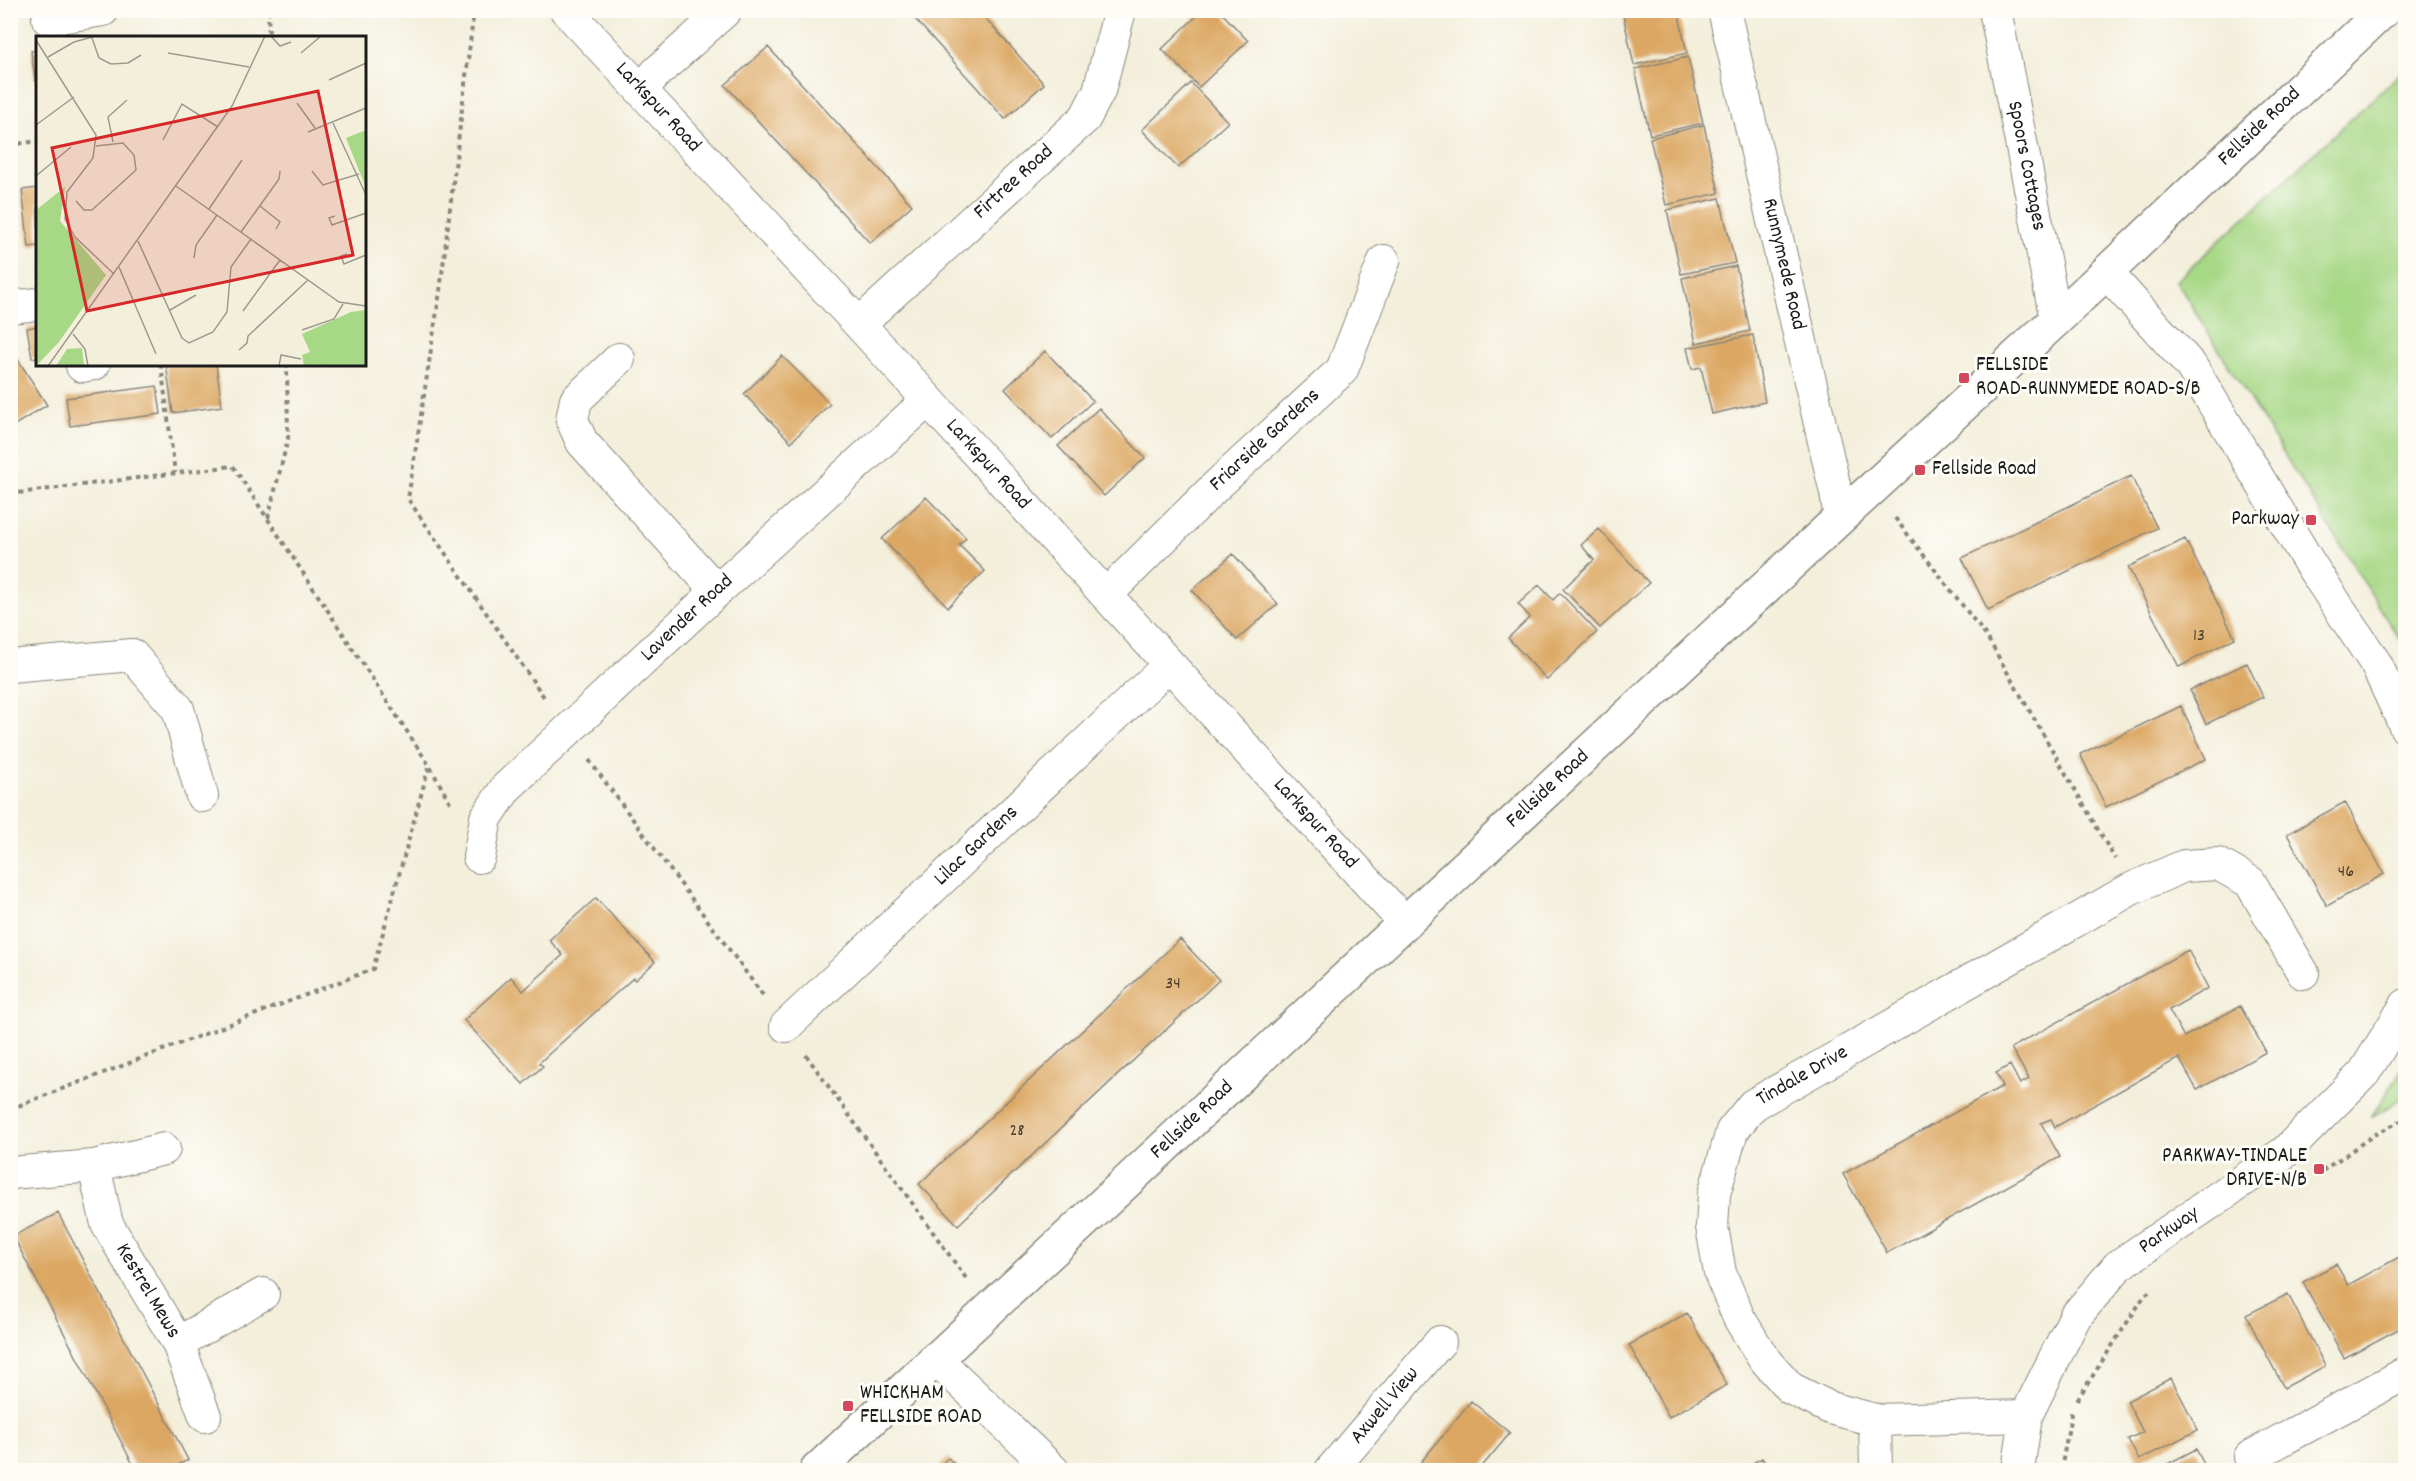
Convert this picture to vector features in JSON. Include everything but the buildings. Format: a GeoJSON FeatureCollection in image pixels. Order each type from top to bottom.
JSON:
{"type":"FeatureCollection","features":[{"type":"Feature","properties":{"kind":"street"},"geometry":{"type":"LineString","coordinates":[[48,19],[103,10]]}},
{"type":"Feature","properties":{"kind":"street","name":"Larkspur Road"},"geometry":{"type":"LineString","coordinates":[[566,10],[859,324],[1405,923]]}},
{"type":"Feature","properties":{"kind":"street"},"geometry":{"type":"LineString","coordinates":[[641,90],[656,73],[726,10]]}},
{"type":"Feature","properties":{"kind":"street","name":"Firtree Road"},"geometry":{"type":"LineString","coordinates":[[859,324],[1085,118],[1099,91],[1120,10]]}},
{"type":"Feature","properties":{"kind":"street","name":"Runnymede Road"},"geometry":{"type":"LineString","coordinates":[[1724,10],[1840,518]]}},
{"type":"Feature","properties":{"kind":"street","name":"Spoors Cottages"},"geometry":{"type":"LineString","coordinates":[[1995,10],[2056,320]]}},
{"type":"Feature","properties":{"kind":"street","name":"Fellside Road"},"geometry":{"type":"LineString","coordinates":[[817,1470],[1872,488],[2056,320],[2384,10]]}},
{"type":"Feature","properties":{"kind":"street","name":"Friarside Gardens"},"geometry":{"type":"LineString","coordinates":[[1106,595],[1216,486],[1342,370],[1384,261]]}},
{"type":"Feature","properties":{"kind":"street"},"geometry":{"type":"LineString","coordinates":[[2106,272],[2191,366],[2310,564],[2376,664],[2406,728]]}},
{"type":"Feature","properties":{"kind":"street"},"geometry":{"type":"LineString","coordinates":[[10,308],[36,304]]}},
{"type":"Feature","properties":{"kind":"street"},"geometry":{"type":"LineString","coordinates":[[619,359],[576,400],[572,420],[582,442],[717,591]]}},
{"type":"Feature","properties":{"kind":"street","name":"Lavender Road"},"geometry":{"type":"LineString","coordinates":[[479,857],[486,818],[506,788],[717,591],[927,401]]}},
{"type":"Feature","properties":{"kind":"street"},"geometry":{"type":"LineString","coordinates":[[10,666],[132,655],[178,709],[202,796]]}},
{"type":"Feature","properties":{"kind":"street","name":"Lilac Gardens"},"geometry":{"type":"LineString","coordinates":[[786,1026],[1169,665]]}},
{"type":"Feature","properties":{"kind":"street","name":"Tindale Drive"},"geometry":{"type":"LineString","coordinates":[[2026,1416],[1875,1420],[1830,1408],[1790,1388],[1762,1356],[1738,1318],[1720,1273],[1712,1227],[1714,1194],[1732,1131],[1753,1105],[2131,888],[2184,866],[2218,864],[2250,882],[2303,973]]}},
{"type":"Feature","properties":{"kind":"street","name":"Parkway"},"geometry":{"type":"LineString","coordinates":[[2018,1470],[2026,1416],[2075,1317],[2118,1266],[2285,1152],[2364,1073],[2406,1005]]}},
{"type":"Feature","properties":{"kind":"street"},"geometry":{"type":"LineString","coordinates":[[10,1173],[94,1166],[164,1149]]}},
{"type":"Feature","properties":{"kind":"street","name":"Kestrel Mews"},"geometry":{"type":"LineString","coordinates":[[94,1166],[107,1224],[178,1343],[205,1416]]}},
{"type":"Feature","properties":{"kind":"street"},"geometry":{"type":"LineString","coordinates":[[178,1343],[263,1294]]}},
{"type":"Feature","properties":{"kind":"street","name":"Axwell View"},"geometry":{"type":"LineString","coordinates":[[1331,1470],[1440,1342]]}},
{"type":"Feature","properties":{"kind":"street"},"geometry":{"type":"LineString","coordinates":[[935,1358],[1053,1470]]}},
{"type":"Feature","properties":{"kind":"street"},"geometry":{"type":"LineString","coordinates":[[2250,1457],[2406,1373]]}},
{"type":"Feature","properties":{"kind":"street"},"geometry":{"type":"LineString","coordinates":[[1875,1420],[1876,1470]]}},
{"type":"Feature","properties":{"kind":"path"},"geometry":{"type":"LineString","coordinates":[[268,10],[269,36]]}},
{"type":"Feature","properties":{"kind":"path"},"geometry":{"type":"LineString","coordinates":[[474,10],[440,291],[408,499],[568,731],[786,1026],[988,1309]]}},
{"type":"Feature","properties":{"kind":"path"},"geometry":{"type":"LineString","coordinates":[[10,144],[36,141]]}},
{"type":"Feature","properties":{"kind":"path"},"geometry":{"type":"LineString","coordinates":[[161,366],[175,473]]}},
{"type":"Feature","properties":{"kind":"path"},"geometry":{"type":"LineString","coordinates":[[267,518],[288,440],[287,366]]}},
{"type":"Feature","properties":{"kind":"path"},"geometry":{"type":"LineString","coordinates":[[10,494],[232,466],[429,765],[452,806],[486,818]]}},
{"type":"Feature","properties":{"kind":"path"},"geometry":{"type":"LineString","coordinates":[[1872,488],[1987,637],[2131,888]]}},
{"type":"Feature","properties":{"kind":"path"},"geometry":{"type":"LineString","coordinates":[[10,1109],[373,969],[429,765]]}},
{"type":"Feature","properties":{"kind":"path"},"geometry":{"type":"LineString","coordinates":[[2308,1181],[2374,1135],[2406,1118]]}},
{"type":"Feature","properties":{"kind":"path"},"geometry":{"type":"LineString","coordinates":[[2061,1470],[2072,1408],[2145,1295],[2155,1288]]}},
{"type":"Feature","properties":{"kind":"green space"},"geometry":{"type":"Polygon","coordinates":[[[2405,69],[2405,648],[2176,281],[2405,69]]]}},
{"type":"Feature","properties":{"kind":"green space"},"geometry":{"type":"Polygon","coordinates":[[[2405,1058],[2405,1097],[2371,1117],[2398,1076],[2405,1058]]]}},
{"type":"Feature","properties":{"kind":"place","name":"FELLSIDE ROAD-RUNNYMEDE ROAD-S/B"},"geometry":{"type":"Point","coordinates":[1964,378]}},
{"type":"Feature","properties":{"kind":"place","name":"Fellside Road"},"geometry":{"type":"Point","coordinates":[1920,470]}},
{"type":"Feature","properties":{"kind":"place","name":"Parkway"},"geometry":{"type":"Point","coordinates":[2311,520]}},
{"type":"Feature","properties":{"kind":"place","name":"PARKWAY-TINDALE DRIVE-N/B"},"geometry":{"type":"Point","coordinates":[2319,1169]}},
{"type":"Feature","properties":{"kind":"place","name":"WHICKHAM FELLSIDE ROAD"},"geometry":{"type":"Point","coordinates":[848,1406]}}]}
